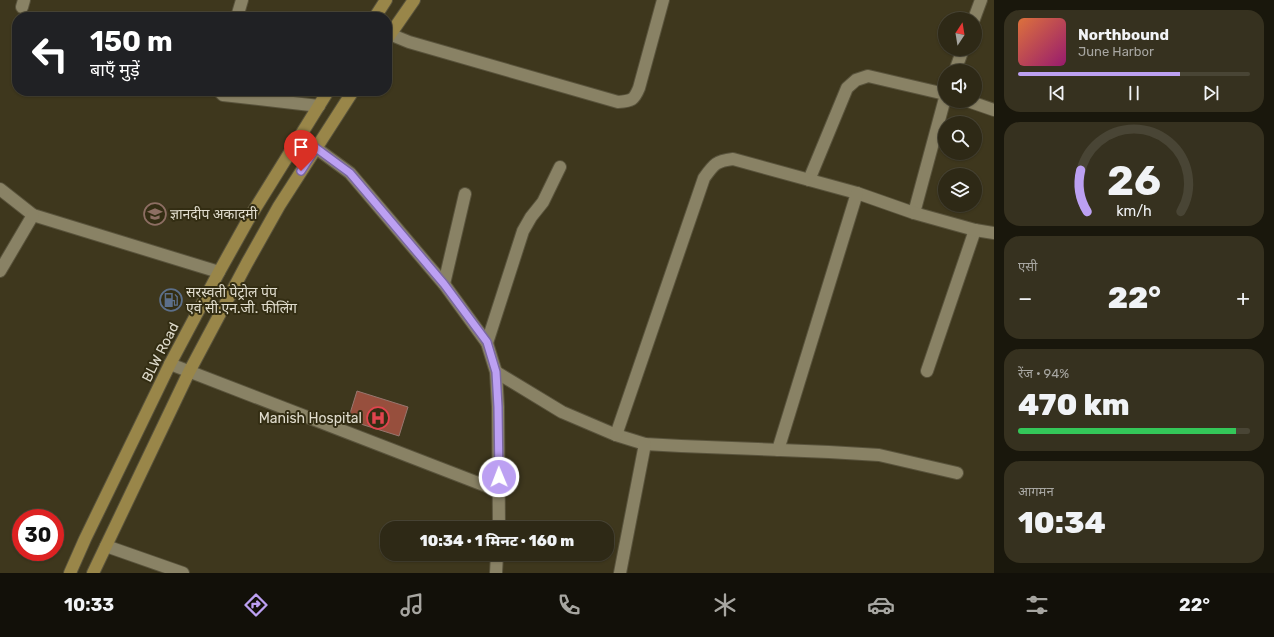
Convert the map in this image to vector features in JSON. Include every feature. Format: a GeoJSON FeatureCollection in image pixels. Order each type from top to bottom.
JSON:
{"type":"FeatureCollection","features":[{"type":"Feature","properties":{"kind":"main road"},"geometry":{"type":"LineString","coordinates":[[378,12],[386,0]]}},
{"type":"Feature","properties":{"kind":"main road"},"geometry":{"type":"LineString","coordinates":[[392,30],[414,0]]}},
{"type":"Feature","properties":{"kind":"main road","name":"BLW Road"},"geometry":{"type":"LineString","coordinates":[[70,573],[170,364],[219,272],[248,220],[325,96]]}},
{"type":"Feature","properties":{"kind":"main road"},"geometry":{"type":"LineString","coordinates":[[93,573],[189,372],[250,256],[279,206],[350,96]]}},
{"type":"Feature","properties":{"kind":"street"},"geometry":{"type":"LineString","coordinates":[[238,12],[242,0]]}},
{"type":"Feature","properties":{"kind":"street"},"geometry":{"type":"LineString","coordinates":[[392,37],[618,102],[627,102],[634,98],[639,88],[663,0]]}},
{"type":"Feature","properties":{"kind":"street"},"geometry":{"type":"LineString","coordinates":[[977,12],[981,0]]}},
{"type":"Feature","properties":{"kind":"street"},"geometry":{"type":"LineString","coordinates":[[809,180],[847,88],[856,80],[868,76],[938,92]]}},
{"type":"Feature","properties":{"kind":"street"},"geometry":{"type":"LineString","coordinates":[[232,96],[319,106]]}},
{"type":"Feature","properties":{"kind":"street"},"geometry":{"type":"LineString","coordinates":[[982,106],[994,110]]}},
{"type":"Feature","properties":{"kind":"street"},"geometry":{"type":"LineString","coordinates":[[914,213],[942,108]]}},
{"type":"Feature","properties":{"kind":"street"},"geometry":{"type":"LineString","coordinates":[[299,137],[350,173],[444,284],[487,342],[496,372],[498,407],[499,521]]}},
{"type":"Feature","properties":{"kind":"street"},"geometry":{"type":"LineString","coordinates":[[616,435],[704,178],[712,167],[720,161],[733,159],[857,193],[914,213],[994,234]]}},
{"type":"Feature","properties":{"kind":"street"},"geometry":{"type":"LineString","coordinates":[[487,342],[523,231],[531,217],[543,202],[560,167]]}},
{"type":"Feature","properties":{"kind":"street"},"geometry":{"type":"LineString","coordinates":[[0,189],[33,214],[219,272]]}},
{"type":"Feature","properties":{"kind":"street"},"geometry":{"type":"LineString","coordinates":[[778,450],[857,193]]}},
{"type":"Feature","properties":{"kind":"street"},"geometry":{"type":"LineString","coordinates":[[444,284],[465,194]]}},
{"type":"Feature","properties":{"kind":"street"},"geometry":{"type":"LineString","coordinates":[[0,271],[33,214]]}},
{"type":"Feature","properties":{"kind":"street"},"geometry":{"type":"LineString","coordinates":[[927,371],[975,230]]}},
{"type":"Feature","properties":{"kind":"street"},"geometry":{"type":"LineString","coordinates":[[170,364],[499,491]]}},
{"type":"Feature","properties":{"kind":"street"},"geometry":{"type":"LineString","coordinates":[[496,372],[562,412],[616,435],[645,444],[879,456],[957,473]]}},
{"type":"Feature","properties":{"kind":"street"},"geometry":{"type":"LineString","coordinates":[[620,573],[645,444]]}},
{"type":"Feature","properties":{"kind":"street"},"geometry":{"type":"LineString","coordinates":[[106,546],[183,573]]}},
{"type":"Feature","properties":{"kind":"street"},"geometry":{"type":"LineString","coordinates":[[496,573],[497,561]]}},
{"type":"Feature","properties":{"kind":"building"},"geometry":{"type":"Polygon","coordinates":[[[357,391],[408,407],[399,436],[348,420],[357,391]]]}},
{"type":"Feature","properties":{"kind":"place","name":"ज्ञानदीप अकादमी"},"geometry":{"type":"Point","coordinates":[155,214]}},
{"type":"Feature","properties":{"kind":"place","name":"सरस्वती पेट्रोल पंप एवं सी.एन.जी. फीलिंग"},"geometry":{"type":"Point","coordinates":[171,300]}},
{"type":"Feature","properties":{"kind":"place","name":"Manish Hospital"},"geometry":{"type":"Point","coordinates":[378,418]}},
{"type":"Feature","properties":{"kind":"route"},"geometry":{"type":"LineString","coordinates":[[301,171],[316,148],[350,173],[444,284],[487,342],[496,372],[499,477]]}}]}
